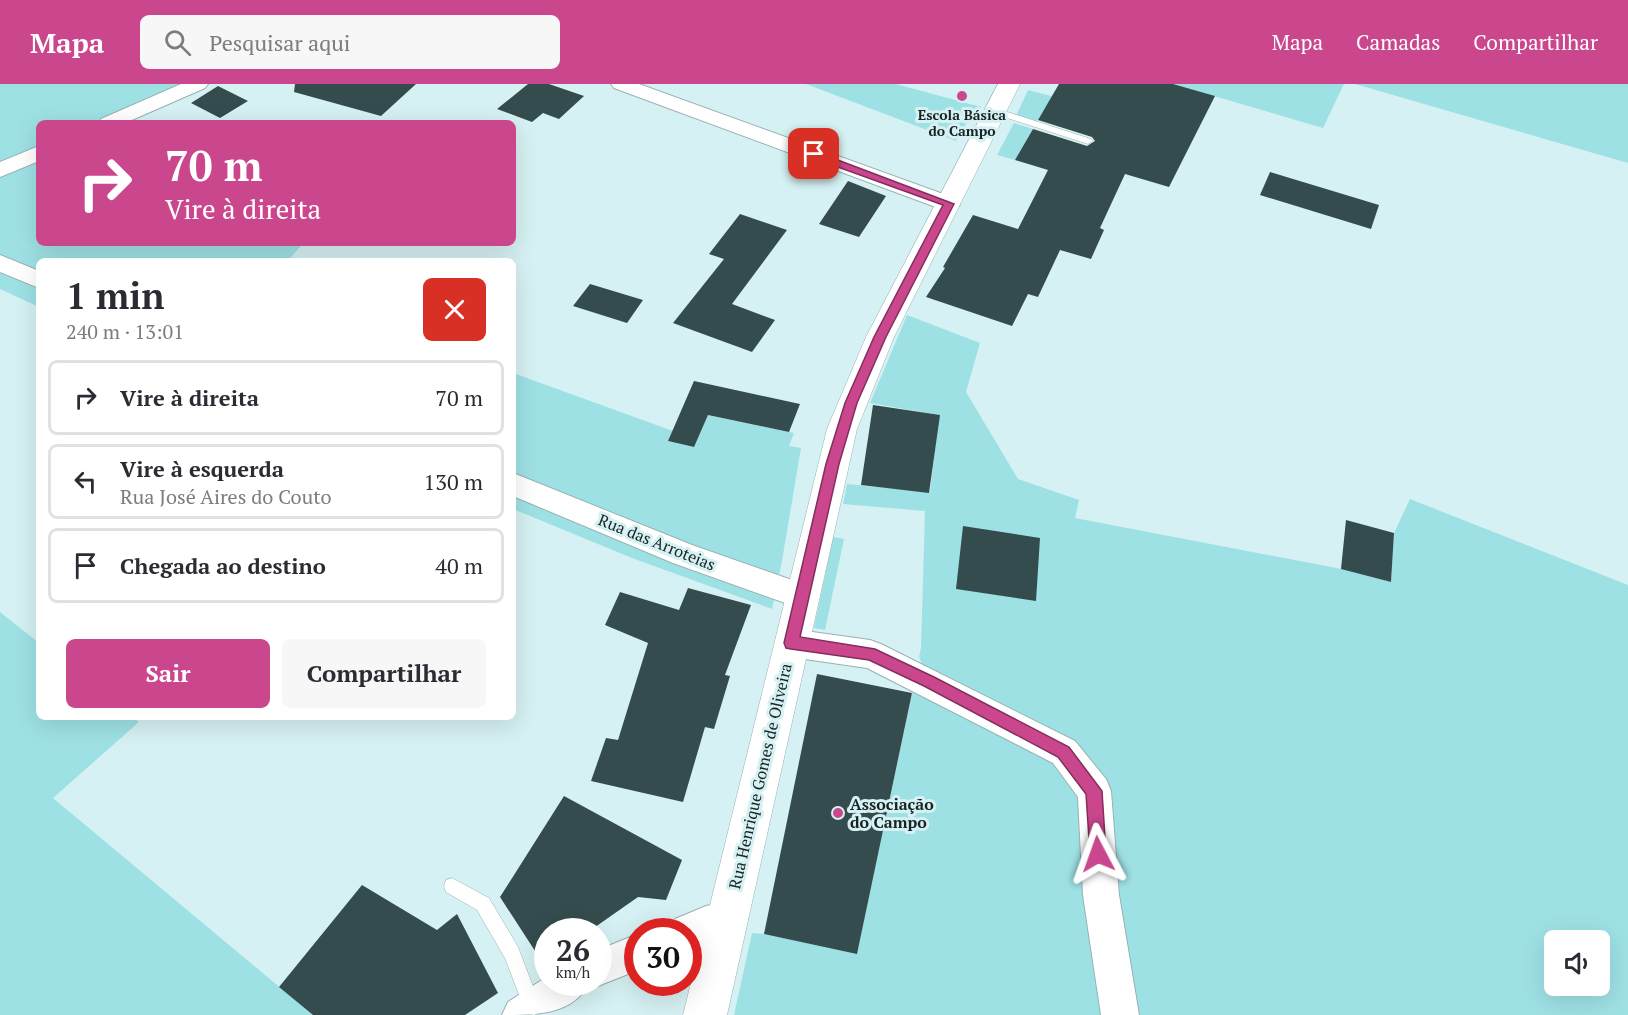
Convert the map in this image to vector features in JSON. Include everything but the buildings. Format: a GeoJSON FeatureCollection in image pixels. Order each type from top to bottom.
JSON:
{"type":"FeatureCollection","features":[{"type":"Feature","properties":{"kind":"street"},"geometry":{"type":"LineString","coordinates":[[115,120],[198,84]]}},
{"type":"Feature","properties":{"kind":"street"},"geometry":{"type":"LineString","coordinates":[[621,84],[949,204]]}},
{"type":"Feature","properties":{"kind":"street","name":"Rua Henrique Gomes de Oliveira"},"geometry":{"type":"LineString","coordinates":[[705,1015],[833,464],[851,403],[880,337],[1009,84]]}},
{"type":"Feature","properties":{"kind":"street"},"geometry":{"type":"LineString","coordinates":[[0,170],[36,154]]}},
{"type":"Feature","properties":{"kind":"street"},"geometry":{"type":"LineString","coordinates":[[0,263],[36,279]]}},
{"type":"Feature","properties":{"kind":"street","name":"Rua das Arroteias"},"geometry":{"type":"LineString","coordinates":[[516,485],[683,554],[802,596]]}},
{"type":"Feature","properties":{"kind":"street"},"geometry":{"type":"LineString","coordinates":[[791,643],[870,654],[929,681],[1064,752],[1094,791],[1101,896],[1120,1015]]}},
{"type":"Feature","properties":{"kind":"street"},"geometry":{"type":"LineString","coordinates":[[702,925],[727,920]]}},
{"type":"Feature","properties":{"kind":"street"},"geometry":{"type":"LineString","coordinates":[[526,1011],[550,996]]}},
{"type":"Feature","properties":{"kind":"lane"},"geometry":{"type":"LineString","coordinates":[[995,111],[1088,141]]}},
{"type":"Feature","properties":{"kind":"lane"},"geometry":{"type":"LineString","coordinates":[[453,886],[483,904],[512,953],[526,1011]]}},
{"type":"Feature","properties":{"kind":"shaded area"},"geometry":{"type":"Polygon","coordinates":[[[0,84],[203,84],[128,120],[36,120],[36,246],[300,246],[290,258],[36,258],[36,306],[0,289],[0,84]]]}},
{"type":"Feature","properties":{"kind":"shaded area"},"geometry":{"type":"Polygon","coordinates":[[[806,84],[896,84],[981,107],[979,114],[972,113],[956,141],[806,84]]]}},
{"type":"Feature","properties":{"kind":"shaded area"},"geometry":{"type":"Polygon","coordinates":[[[1173,84],[1344,84],[1323,128],[1173,84]]]}},
{"type":"Feature","properties":{"kind":"shaded area"},"geometry":{"type":"Polygon","coordinates":[[[1355,84],[1628,84],[1628,163],[1355,84]]]}},
{"type":"Feature","properties":{"kind":"shaded area"},"geometry":{"type":"Polygon","coordinates":[[[1028,90],[1062,99],[1045,108],[1036,123],[1016,116],[1028,90]]]}},
{"type":"Feature","properties":{"kind":"shaded area"},"geometry":{"type":"Polygon","coordinates":[[[1014,123],[1033,129],[1015,160],[997,155],[1014,123]]]}},
{"type":"Feature","properties":{"kind":"shaded area"},"geometry":{"type":"Polygon","coordinates":[[[907,315],[980,343],[966,392],[1018,479],[1079,500],[1075,518],[1347,570],[1391,582],[1394,533],[1410,499],[1628,585],[1628,1015],[734,1015],[752,933],[857,953],[916,675],[929,681],[919,657],[925,511],[843,504],[847,484],[930,492],[939,415],[870,403],[907,315]]]}},
{"type":"Feature","properties":{"kind":"shaded area"},"geometry":{"type":"Polygon","coordinates":[[[516,374],[673,431],[668,441],[693,447],[708,415],[794,433],[789,446],[801,448],[772,609],[632,558],[516,510],[516,374]]]}},
{"type":"Feature","properties":{"kind":"shaded area"},"geometry":{"type":"Polygon","coordinates":[[[833,537],[844,539],[825,630],[814,628],[833,537]]]}},
{"type":"Feature","properties":{"kind":"shaded area"},"geometry":{"type":"Polygon","coordinates":[[[0,612],[36,641],[36,720],[136,720],[139,722],[53,798],[313,1015],[0,1015],[0,612]]]}},
{"type":"Feature","properties":{"kind":"place","name":"Escola Básica do Campo"},"geometry":{"type":"Point","coordinates":[962,96]}},
{"type":"Feature","properties":{"kind":"place","name":"Associação do Campo"},"geometry":{"type":"Point","coordinates":[838,813]}},
{"type":"Feature","properties":{"kind":"route"},"geometry":{"type":"LineString","coordinates":[[814,154],[949,204],[880,337],[851,403],[833,464],[791,643],[870,654],[929,681],[1064,752],[1094,791],[1098,854]]}}]}
